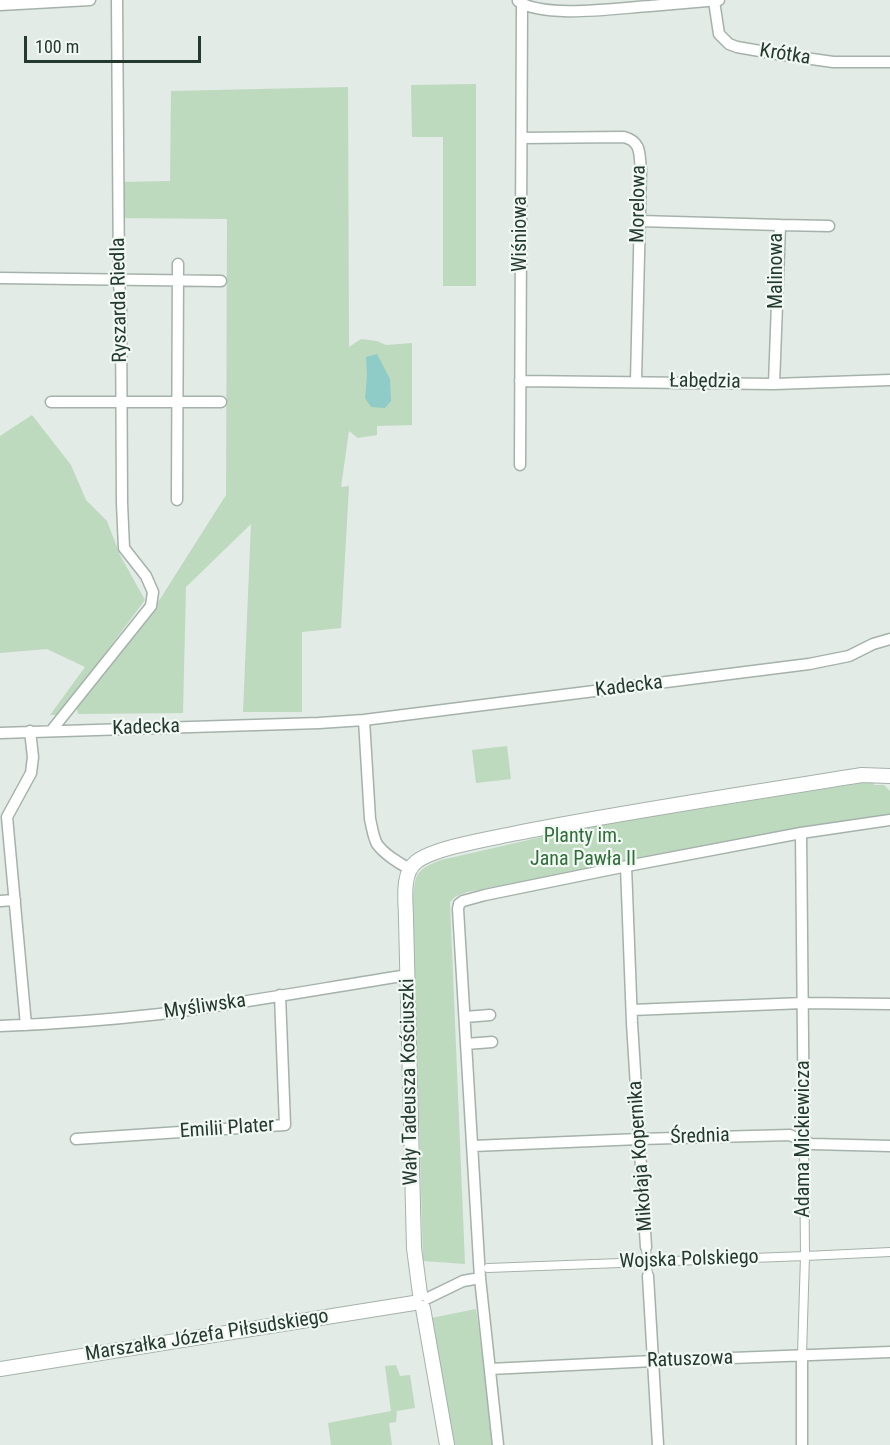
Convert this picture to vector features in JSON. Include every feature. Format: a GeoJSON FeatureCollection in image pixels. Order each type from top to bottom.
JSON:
{"type":"FeatureCollection","features":[{"type":"Feature","properties":{"kind":"street"},"geometry":{"type":"LineString","coordinates":[[0,5],[90,0]]}},
{"type":"Feature","properties":{"kind":"street","name":"Ryszarda Riedla"},"geometry":{"type":"LineString","coordinates":[[51,730],[151,606],[153,592],[146,576],[124,548],[117,0]]}},
{"type":"Feature","properties":{"kind":"street","name":"Krótka"},"geometry":{"type":"LineString","coordinates":[[714,0],[719,34],[729,44],[737,47],[833,62],[890,62]]}},
{"type":"Feature","properties":{"kind":"street"},"geometry":{"type":"LineString","coordinates":[[519,2],[538,9],[569,11],[719,0]]}},
{"type":"Feature","properties":{"kind":"street","name":"Wiśniowa"},"geometry":{"type":"LineString","coordinates":[[519,2],[522,138],[520,465]]}},
{"type":"Feature","properties":{"kind":"street","name":"Morelowa"},"geometry":{"type":"LineString","coordinates":[[522,138],[624,137],[633,140],[639,147],[641,170],[636,381]]}},
{"type":"Feature","properties":{"kind":"street","name":"Malinowa"},"geometry":{"type":"LineString","coordinates":[[639,221],[780,225],[774,384]]}},
{"type":"Feature","properties":{"kind":"street"},"geometry":{"type":"LineString","coordinates":[[780,225],[829,226]]}},
{"type":"Feature","properties":{"kind":"street"},"geometry":{"type":"LineString","coordinates":[[177,500],[178,264]]}},
{"type":"Feature","properties":{"kind":"street"},"geometry":{"type":"LineString","coordinates":[[0,278],[221,281]]}},
{"type":"Feature","properties":{"kind":"street","name":"Łabędzia"},"geometry":{"type":"LineString","coordinates":[[520,381],[774,384],[890,380]]}},
{"type":"Feature","properties":{"kind":"street"},"geometry":{"type":"LineString","coordinates":[[51,402],[221,402]]}},
{"type":"Feature","properties":{"kind":"street","name":"Kadecka"},"geometry":{"type":"LineString","coordinates":[[0,733],[364,720],[809,664],[849,657],[873,644],[890,639]]}},
{"type":"Feature","properties":{"kind":"street"},"geometry":{"type":"LineString","coordinates":[[364,720],[370,819],[373,834],[377,844],[392,858],[410,869],[424,857],[437,853],[478,841],[544,828],[862,775],[890,776]]}},
{"type":"Feature","properties":{"kind":"street"},"geometry":{"type":"LineString","coordinates":[[26,1025],[7,817],[31,773],[33,757],[30,731]]}},
{"type":"Feature","properties":{"kind":"street"},"geometry":{"type":"LineString","coordinates":[[498,1445],[480,1278],[459,904],[485,895],[626,866],[801,833],[890,820]]}},
{"type":"Feature","properties":{"kind":"street","name":"Adama Mickiewicza"},"geometry":{"type":"LineString","coordinates":[[801,833],[804,1142],[802,1445]]}},
{"type":"Feature","properties":{"kind":"street","name":"Mikołaja Kopernika"},"geometry":{"type":"LineString","coordinates":[[626,866],[639,1139],[658,1445]]}},
{"type":"Feature","properties":{"kind":"street","name":"Wały Tadeusza Kościuszki"},"geometry":{"type":"LineString","coordinates":[[410,869],[406,899],[414,1248],[421,1301],[447,1445]]}},
{"type":"Feature","properties":{"kind":"street"},"geometry":{"type":"LineString","coordinates":[[0,901],[15,900]]}},
{"type":"Feature","properties":{"kind":"street","name":"Myśliwska"},"geometry":{"type":"LineString","coordinates":[[0,1026],[157,1014],[408,975]]}},
{"type":"Feature","properties":{"kind":"street","name":"Emilii Plater"},"geometry":{"type":"LineString","coordinates":[[75,1139],[285,1125],[280,995]]}},
{"type":"Feature","properties":{"kind":"street"},"geometry":{"type":"LineString","coordinates":[[632,1010],[803,1003],[890,1004]]}},
{"type":"Feature","properties":{"kind":"street"},"geometry":{"type":"LineString","coordinates":[[465,1017],[490,1016]]}},
{"type":"Feature","properties":{"kind":"street"},"geometry":{"type":"LineString","coordinates":[[466,1044],[492,1042]]}},
{"type":"Feature","properties":{"kind":"street","name":"Średnia"},"geometry":{"type":"LineString","coordinates":[[473,1146],[790,1135],[812,1144],[890,1146]]}},
{"type":"Feature","properties":{"kind":"street","name":"Wojska Polskiego"},"geometry":{"type":"LineString","coordinates":[[488,1268],[890,1252]]}},
{"type":"Feature","properties":{"kind":"street"},"geometry":{"type":"LineString","coordinates":[[421,1301],[463,1281],[480,1278]]}},
{"type":"Feature","properties":{"kind":"street","name":"Marszałka Józefa Piłsudskiego"},"geometry":{"type":"LineString","coordinates":[[0,1369],[421,1301]]}},
{"type":"Feature","properties":{"kind":"street","name":"Ratuszowa"},"geometry":{"type":"LineString","coordinates":[[490,1369],[890,1352]]}},
{"type":"Feature","properties":{"kind":"green space"},"geometry":{"type":"Polygon","coordinates":[[[476,84],[476,286],[443,286],[443,137],[412,137],[411,85],[476,84]]]}},
{"type":"Feature","properties":{"kind":"green space"},"geometry":{"type":"Polygon","coordinates":[[[348,87],[349,347],[361,339],[386,345],[412,343],[412,425],[377,426],[377,435],[358,438],[349,431],[341,487],[349,486],[341,628],[302,632],[302,712],[243,712],[251,524],[186,587],[183,713],[78,714],[76,706],[155,607],[226,495],[227,219],[119,218],[118,182],[170,181],[171,91],[348,87]]]}},
{"type":"Feature","properties":{"kind":"green space"},"geometry":{"type":"Polygon","coordinates":[[[32,415],[71,465],[86,500],[107,521],[120,555],[145,600],[59,715],[50,715],[85,667],[47,649],[0,653],[0,436],[32,415]]]}},
{"type":"Feature","properties":{"kind":"green space"},"geometry":{"type":"Polygon","coordinates":[[[507,746],[511,779],[476,783],[472,750],[507,746]]]}},
{"type":"Feature","properties":{"kind":"green space","name":"Planty im. Jana Pawła II"},"geometry":{"type":"Polygon","coordinates":[[[874,781],[874,785],[884,785],[890,791],[890,816],[800,829],[467,892],[450,902],[465,1264],[423,1261],[413,901],[416,879],[421,870],[441,860],[581,828],[874,781]]]}},
{"type":"Feature","properties":{"kind":"green space"},"geometry":{"type":"Polygon","coordinates":[[[476,1309],[495,1445],[449,1445],[431,1318],[476,1309]]]}},
{"type":"Feature","properties":{"kind":"green space"},"geometry":{"type":"Polygon","coordinates":[[[396,1365],[400,1376],[410,1375],[415,1408],[397,1411],[396,1422],[389,1423],[392,1445],[331,1445],[328,1423],[391,1411],[385,1366],[396,1365]]]}},
{"type":"Feature","properties":{"kind":"water"},"geometry":{"type":"Polygon","coordinates":[[[377,354],[390,379],[391,401],[385,408],[371,407],[365,398],[366,357],[377,354]]]}}]}
